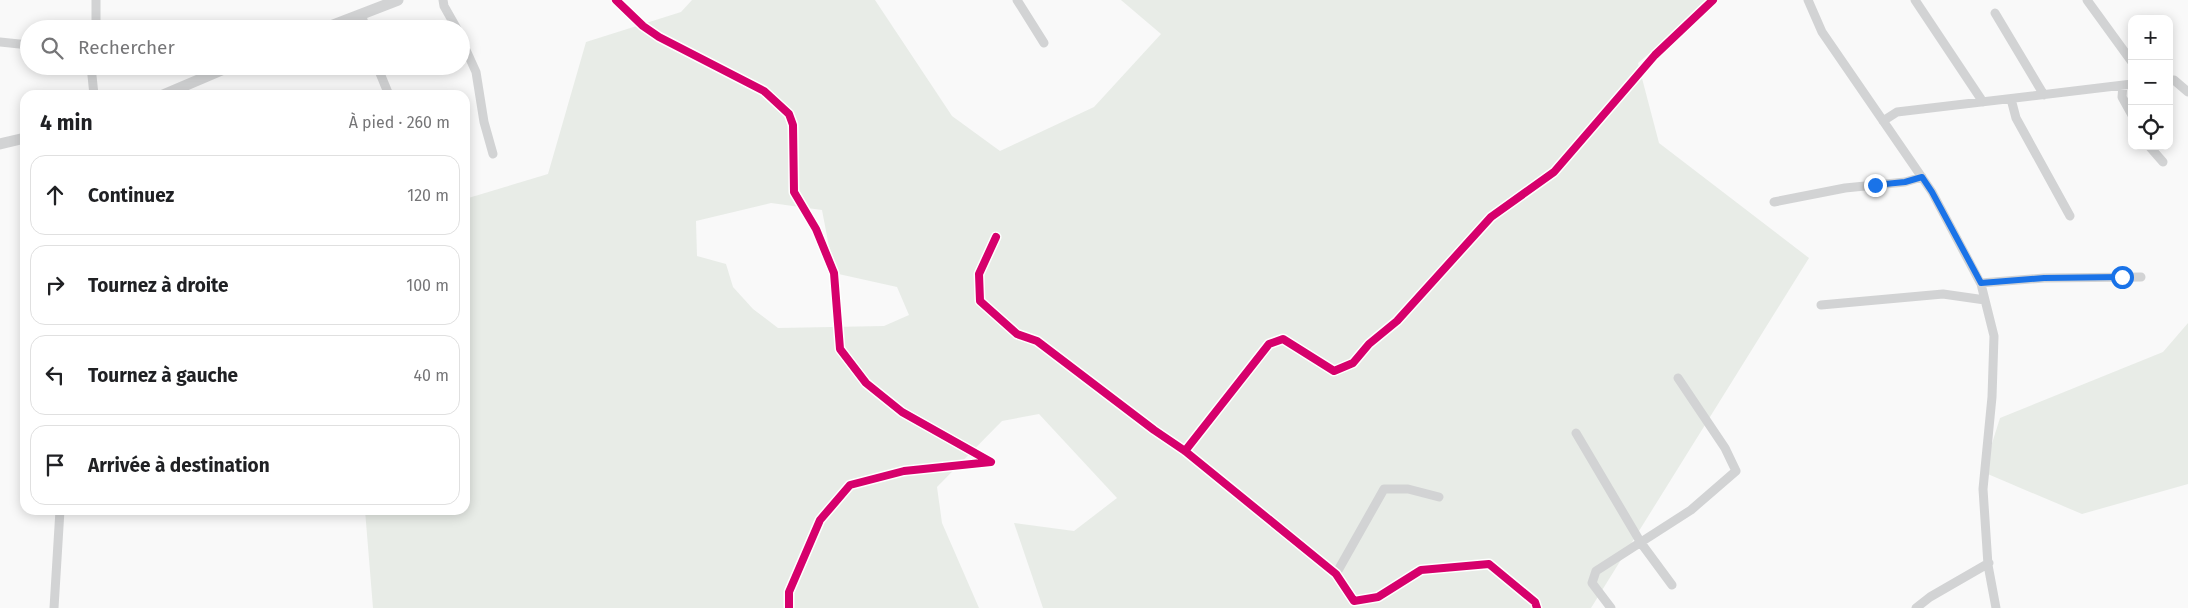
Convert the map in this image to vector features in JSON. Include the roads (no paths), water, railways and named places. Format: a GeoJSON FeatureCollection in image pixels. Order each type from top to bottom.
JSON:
{"type":"FeatureCollection","features":[{"type":"Feature","properties":{"kind":"street"},"geometry":{"type":"LineString","coordinates":[[96,0],[96,20]]}},
{"type":"Feature","properties":{"kind":"street"},"geometry":{"type":"LineString","coordinates":[[346,20],[398,0]]}},
{"type":"Feature","properties":{"kind":"street"},"geometry":{"type":"LineString","coordinates":[[443,0],[444,6],[452,20]]}},
{"type":"Feature","properties":{"kind":"street"},"geometry":{"type":"LineString","coordinates":[[616,0],[643,26],[659,37],[764,91],[789,114],[793,125],[794,192],[816,228],[834,273],[840,350],[866,383],[902,412],[991,462],[904,471],[850,485],[820,520],[789,592],[789,608]]}},
{"type":"Feature","properties":{"kind":"street"},"geometry":{"type":"LineString","coordinates":[[1017,0],[1044,43]]}},
{"type":"Feature","properties":{"kind":"street"},"geometry":{"type":"LineString","coordinates":[[1185,450],[1269,344],[1283,338],[1334,371],[1353,363],[1369,344],[1397,322],[1491,217],[1554,172],[1655,55],[1713,0]]}},
{"type":"Feature","properties":{"kind":"street"},"geometry":{"type":"LineString","coordinates":[[1808,0],[1822,32],[1932,192],[1981,283],[1994,336],[1992,397],[1983,489],[1989,563],[1996,608]]}},
{"type":"Feature","properties":{"kind":"street"},"geometry":{"type":"LineString","coordinates":[[1915,0],[1983,102]]}},
{"type":"Feature","properties":{"kind":"street"},"geometry":{"type":"LineString","coordinates":[[2087,0],[2131,60]]}},
{"type":"Feature","properties":{"kind":"street"},"geometry":{"type":"LineString","coordinates":[[1995,13],[2044,95]]}},
{"type":"Feature","properties":{"kind":"street"},"geometry":{"type":"LineString","coordinates":[[361,14],[363,20]]}},
{"type":"Feature","properties":{"kind":"street"},"geometry":{"type":"LineString","coordinates":[[0,42],[20,45]]}},
{"type":"Feature","properties":{"kind":"street"},"geometry":{"type":"LineString","coordinates":[[470,59],[476,72],[484,122],[493,154]]}},
{"type":"Feature","properties":{"kind":"street"},"geometry":{"type":"LineString","coordinates":[[92,75],[93,90]]}},
{"type":"Feature","properties":{"kind":"street"},"geometry":{"type":"LineString","coordinates":[[175,90],[210,75]]}},
{"type":"Feature","properties":{"kind":"street"},"geometry":{"type":"LineString","coordinates":[[381,75],[387,90]]}},
{"type":"Feature","properties":{"kind":"street"},"geometry":{"type":"LineString","coordinates":[[2173,80],[2188,92]]}},
{"type":"Feature","properties":{"kind":"street"},"geometry":{"type":"LineString","coordinates":[[1883,121],[1897,112],[2127,84],[2122,97],[2128,108]]}},
{"type":"Feature","properties":{"kind":"street"},"geometry":{"type":"LineString","coordinates":[[2011,99],[2016,118],[2070,216]]}},
{"type":"Feature","properties":{"kind":"street"},"geometry":{"type":"LineString","coordinates":[[0,144],[20,139]]}},
{"type":"Feature","properties":{"kind":"street"},"geometry":{"type":"LineString","coordinates":[[2154,150],[2164,162]]}},
{"type":"Feature","properties":{"kind":"street"},"geometry":{"type":"LineString","coordinates":[[1774,202],[1845,188],[1905,182],[1922,177]]}},
{"type":"Feature","properties":{"kind":"street"},"geometry":{"type":"LineString","coordinates":[[996,237],[979,274],[980,301],[1017,334],[1037,341],[1154,430],[1185,450],[1336,574],[1354,601],[1378,597],[1421,570],[1489,564],[1535,602],[1537,608]]}},
{"type":"Feature","properties":{"kind":"street"},"geometry":{"type":"LineString","coordinates":[[1981,283],[2044,278],[2141,277]]}},
{"type":"Feature","properties":{"kind":"street"},"geometry":{"type":"LineString","coordinates":[[1821,305],[1943,294],[1985,300]]}},
{"type":"Feature","properties":{"kind":"street"},"geometry":{"type":"LineString","coordinates":[[1610,608],[1592,582],[1596,571],[1691,510],[1736,471],[1725,448],[1678,378]]}},
{"type":"Feature","properties":{"kind":"street"},"geometry":{"type":"LineString","coordinates":[[1576,433],[1641,542],[1672,585]]}},
{"type":"Feature","properties":{"kind":"street"},"geometry":{"type":"LineString","coordinates":[[1336,574],[1384,489],[1408,489],[1440,497]]}},
{"type":"Feature","properties":{"kind":"street"},"geometry":{"type":"LineString","coordinates":[[54,608],[60,515]]}},
{"type":"Feature","properties":{"kind":"street"},"geometry":{"type":"LineString","coordinates":[[1916,608],[1930,597],[1989,563]]}}]}
